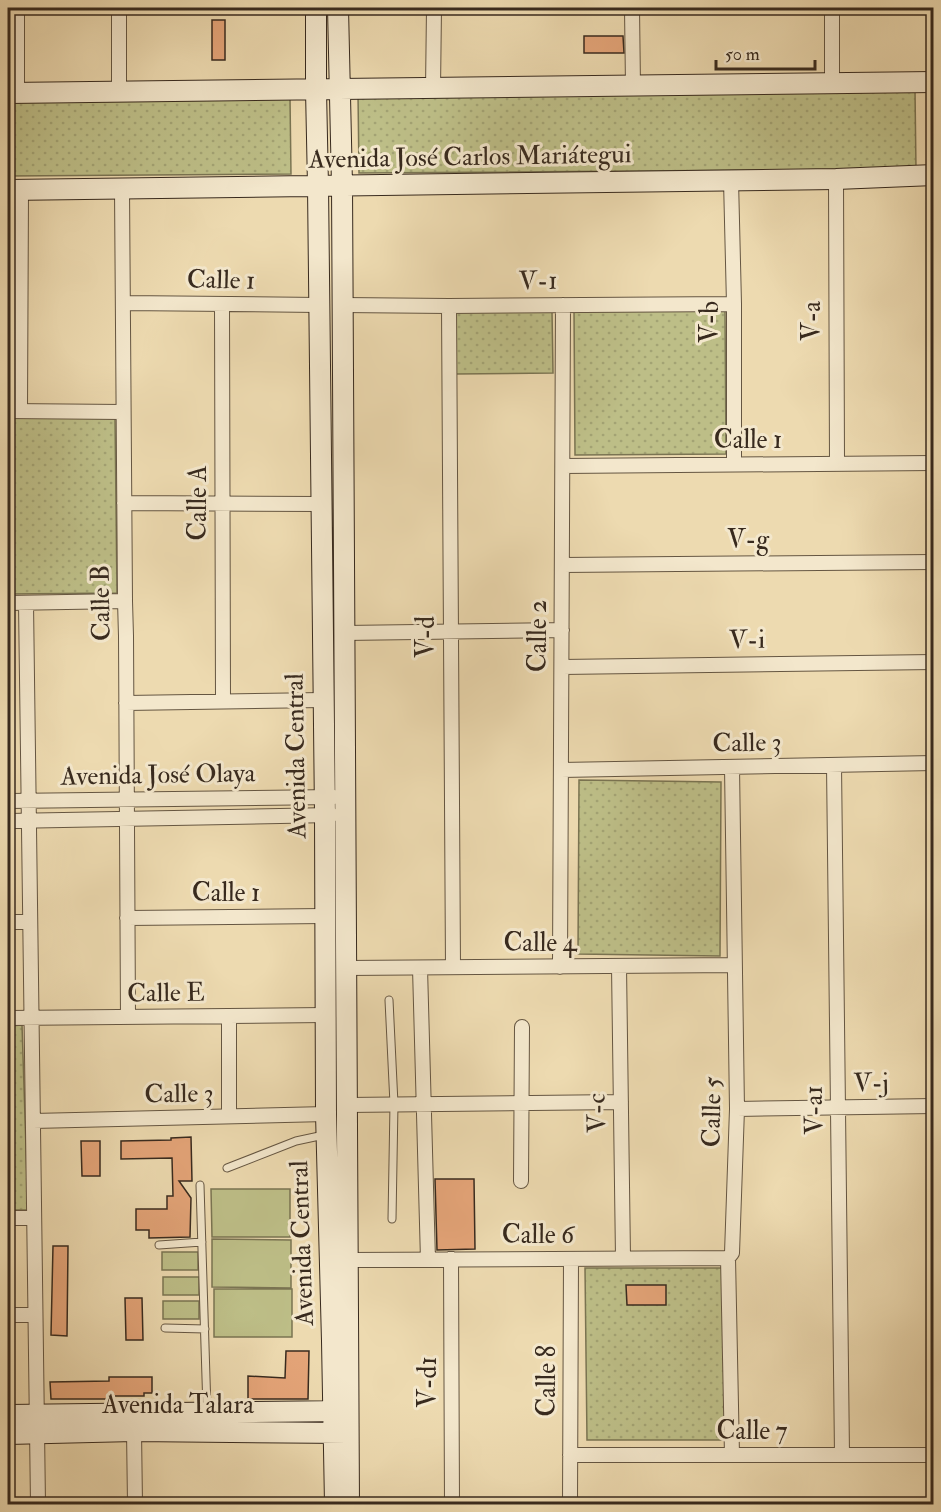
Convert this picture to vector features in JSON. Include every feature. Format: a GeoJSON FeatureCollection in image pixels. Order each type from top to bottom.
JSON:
{"type":"FeatureCollection","features":[{"type":"Feature","properties":{"kind":"street"},"geometry":{"type":"LineString","coordinates":[[17,8],[12,93],[933,82]]}},
{"type":"Feature","properties":{"kind":"street"},"geometry":{"type":"LineString","coordinates":[[119,8],[119,92]]}},
{"type":"Feature","properties":{"kind":"street","name":"Avenida Central"},"geometry":{"type":"LineString","coordinates":[[316,8],[322,700],[325,806],[326,1135],[341,1411]]}},
{"type":"Feature","properties":{"kind":"street","name":"Avenida Central"},"geometry":{"type":"LineString","coordinates":[[334,1504],[341,1433],[347,1260],[342,185],[338,8]]}},
{"type":"Feature","properties":{"kind":"street"},"geometry":{"type":"LineString","coordinates":[[433,88],[434,8]]}},
{"type":"Feature","properties":{"kind":"street"},"geometry":{"type":"LineString","coordinates":[[632,8],[633,87]]}},
{"type":"Feature","properties":{"kind":"street"},"geometry":{"type":"LineString","coordinates":[[832,8],[832,84]]}},
{"type":"Feature","properties":{"kind":"street","name":"Avenida José Carlos Mariátegui"},"geometry":{"type":"LineString","coordinates":[[14,190],[836,179],[933,175]]}},
{"type":"Feature","properties":{"kind":"street","name":"V-a"},"geometry":{"type":"LineString","coordinates":[[836,179],[837,463]]}},
{"type":"Feature","properties":{"kind":"street","name":"V-b"},"geometry":{"type":"LineString","coordinates":[[731,180],[734,464]]}},
{"type":"Feature","properties":{"kind":"street","name":"Calle B"},"geometry":{"type":"LineString","coordinates":[[122,188],[128,1017]]}},
{"type":"Feature","properties":{"kind":"street"},"geometry":{"type":"LineString","coordinates":[[14,190],[14,411],[123,412]]}},
{"type":"Feature","properties":{"kind":"street","name":"Calle 1"},"geometry":{"type":"LineString","coordinates":[[123,303],[319,305]]}},
{"type":"Feature","properties":{"kind":"street","name":"Calle A"},"geometry":{"type":"LineString","coordinates":[[222,304],[223,701]]}},
{"type":"Feature","properties":{"kind":"street","name":"V-1"},"geometry":{"type":"LineString","coordinates":[[342,305],[734,304]]}},
{"type":"Feature","properties":{"kind":"street","name":"Calle 2"},"geometry":{"type":"LineString","coordinates":[[560,967],[563,305]]}},
{"type":"Feature","properties":{"kind":"street","name":"V-d"},"geometry":{"type":"LineString","coordinates":[[448,306],[453,967]]}},
{"type":"Feature","properties":{"kind":"street","name":"Calle 1"},"geometry":{"type":"LineString","coordinates":[[563,466],[933,463]]}},
{"type":"Feature","properties":{"kind":"street"},"geometry":{"type":"LineString","coordinates":[[124,503],[321,504]]}},
{"type":"Feature","properties":{"kind":"street","name":"V-g"},"geometry":{"type":"LineString","coordinates":[[562,565],[933,562]]}},
{"type":"Feature","properties":{"kind":"street"},"geometry":{"type":"LineString","coordinates":[[8,603],[125,601]]}},
{"type":"Feature","properties":{"kind":"street"},"geometry":{"type":"LineString","coordinates":[[26,603],[38,1504]]}},
{"type":"Feature","properties":{"kind":"street"},"geometry":{"type":"LineString","coordinates":[[344,633],[562,630]]}},
{"type":"Feature","properties":{"kind":"street","name":"V-i"},"geometry":{"type":"LineString","coordinates":[[562,667],[933,662]]}},
{"type":"Feature","properties":{"kind":"street"},"geometry":{"type":"LineString","coordinates":[[126,703],[322,700]]}},
{"type":"Feature","properties":{"kind":"street","name":"Calle 3"},"geometry":{"type":"LineString","coordinates":[[561,770],[933,763]]}},
{"type":"Feature","properties":{"kind":"street","name":"V-a1"},"geometry":{"type":"LineString","coordinates":[[834,765],[842,1455]]}},
{"type":"Feature","properties":{"kind":"street","name":"Calle 5"},"geometry":{"type":"LineString","coordinates":[[732,767],[737,1109],[732,1253],[728,1258],[732,1455]]}},
{"type":"Feature","properties":{"kind":"street","name":"Avenida José Olaya"},"geometry":{"type":"LineString","coordinates":[[8,801],[126,800],[345,806]]}},
{"type":"Feature","properties":{"kind":"street","name":"Avenida José Olaya"},"geometry":{"type":"LineString","coordinates":[[8,820],[127,819],[325,806]]}},
{"type":"Feature","properties":{"kind":"street","name":"Calle 1"},"geometry":{"type":"LineString","coordinates":[[127,918],[324,916]]}},
{"type":"Feature","properties":{"kind":"street"},"geometry":{"type":"LineString","coordinates":[[8,922],[30,922]]}},
{"type":"Feature","properties":{"kind":"street","name":"Calle 4"},"geometry":{"type":"LineString","coordinates":[[346,968],[735,965]]}},
{"type":"Feature","properties":{"kind":"street","name":"V-c"},"geometry":{"type":"LineString","coordinates":[[619,966],[623,1258]]}},
{"type":"Feature","properties":{"kind":"street"},"geometry":{"type":"LineString","coordinates":[[420,968],[428,1260]]}},
{"type":"Feature","properties":{"kind":"street"},"geometry":{"type":"LineString","coordinates":[[229,1016],[229,1116]]}},
{"type":"Feature","properties":{"kind":"street","name":"Calle E"},"geometry":{"type":"LineString","coordinates":[[8,1018],[325,1016]]}},
{"type":"Feature","properties":{"kind":"street"},"geometry":{"type":"LineString","coordinates":[[521,1181],[522,1027]]}},
{"type":"Feature","properties":{"kind":"street"},"geometry":{"type":"LineString","coordinates":[[347,1105],[621,1102]]}},
{"type":"Feature","properties":{"kind":"street","name":"V-j"},"geometry":{"type":"LineString","coordinates":[[737,1109],[933,1106]]}},
{"type":"Feature","properties":{"kind":"street","name":"Calle 3"},"geometry":{"type":"LineString","coordinates":[[33,1121],[326,1114]]}},
{"type":"Feature","properties":{"kind":"street"},"geometry":{"type":"LineString","coordinates":[[8,1218],[34,1218]]}},
{"type":"Feature","properties":{"kind":"street","name":"Calle 6"},"geometry":{"type":"LineString","coordinates":[[347,1260],[728,1258]]}},
{"type":"Feature","properties":{"kind":"street","name":"V-d1"},"geometry":{"type":"LineString","coordinates":[[451,1259],[452,1504]]}},
{"type":"Feature","properties":{"kind":"street","name":"Calle 8"},"geometry":{"type":"LineString","coordinates":[[570,1504],[571,1259]]}},
{"type":"Feature","properties":{"kind":"street"},"geometry":{"type":"LineString","coordinates":[[8,1315],[36,1315]]}},
{"type":"Feature","properties":{"kind":"street","name":"Avenida Talara"},"geometry":{"type":"LineString","coordinates":[[8,1434],[37,1424],[207,1413],[341,1411]]}},
{"type":"Feature","properties":{"kind":"street","name":"Avenida Talara"},"geometry":{"type":"LineString","coordinates":[[8,1416],[37,1424],[134,1431],[341,1433]]}},
{"type":"Feature","properties":{"kind":"street"},"geometry":{"type":"LineString","coordinates":[[134,1431],[135,1504]]}},
{"type":"Feature","properties":{"kind":"street","name":"Avenida Central"},"geometry":{"type":"LineString","coordinates":[[341,1433],[349,1504]]}},
{"type":"Feature","properties":{"kind":"street","name":"Calle 7"},"geometry":{"type":"LineString","coordinates":[[570,1455],[933,1455]]}},
{"type":"Feature","properties":{"kind":"lane"},"geometry":{"type":"LineString","coordinates":[[389,1000],[394,1104],[392,1219]]}},
{"type":"Feature","properties":{"kind":"lane"},"geometry":{"type":"LineString","coordinates":[[227,1167],[296,1141],[326,1135]]}},
{"type":"Feature","properties":{"kind":"lane"},"geometry":{"type":"LineString","coordinates":[[200,1185],[207,1413]]}},
{"type":"Feature","properties":{"kind":"lane"},"geometry":{"type":"LineString","coordinates":[[159,1245],[202,1242]]}},
{"type":"Feature","properties":{"kind":"lane"},"geometry":{"type":"LineString","coordinates":[[165,1328],[205,1329]]}},
{"type":"Feature","properties":{"kind":"green space"},"geometry":{"type":"Polygon","coordinates":[[[915,90],[916,169],[359,173],[358,94],[915,90]]]}},
{"type":"Feature","properties":{"kind":"green space"},"geometry":{"type":"Polygon","coordinates":[[[290,98],[291,174],[8,176],[8,100],[290,98]]]}},
{"type":"Feature","properties":{"kind":"green space"},"geometry":{"type":"Polygon","coordinates":[[[725,309],[726,454],[575,455],[574,310],[725,309]]]}},
{"type":"Feature","properties":{"kind":"green space"},"geometry":{"type":"Polygon","coordinates":[[[552,311],[553,373],[456,374],[456,312],[552,311]]]}},
{"type":"Feature","properties":{"kind":"green space"},"geometry":{"type":"Polygon","coordinates":[[[115,417],[117,593],[8,594],[8,418],[115,417]]]}},
{"type":"Feature","properties":{"kind":"green space"},"geometry":{"type":"Polygon","coordinates":[[[579,780],[721,782],[720,956],[578,954],[579,780]]]}},
{"type":"Feature","properties":{"kind":"green space"},"geometry":{"type":"Polygon","coordinates":[[[22,1025],[28,1210],[8,1210],[8,1026],[22,1025]]]}},
{"type":"Feature","properties":{"kind":"green space"},"geometry":{"type":"Polygon","coordinates":[[[211,1189],[290,1189],[290,1237],[212,1237],[211,1189]]]}},
{"type":"Feature","properties":{"kind":"green space"},"geometry":{"type":"Polygon","coordinates":[[[212,1239],[291,1240],[291,1288],[212,1287],[212,1239]]]}},
{"type":"Feature","properties":{"kind":"green space"},"geometry":{"type":"Polygon","coordinates":[[[162,1252],[198,1252],[198,1270],[162,1270],[162,1252]]]}},
{"type":"Feature","properties":{"kind":"green space"},"geometry":{"type":"Polygon","coordinates":[[[585,1268],[726,1268],[728,1440],[587,1440],[585,1268]]]}},
{"type":"Feature","properties":{"kind":"green space"},"geometry":{"type":"Polygon","coordinates":[[[163,1277],[199,1277],[199,1295],[163,1295],[163,1277]]]}},
{"type":"Feature","properties":{"kind":"green space"},"geometry":{"type":"Polygon","coordinates":[[[214,1289],[292,1289],[292,1337],[214,1337],[214,1289]]]}},
{"type":"Feature","properties":{"kind":"green space"},"geometry":{"type":"Polygon","coordinates":[[[163,1301],[199,1301],[199,1319],[163,1319],[163,1301]]]}},
{"type":"Feature","properties":{"kind":"building"},"geometry":{"type":"Polygon","coordinates":[[[212,20],[225,20],[225,60],[212,60],[212,20]]]}},
{"type":"Feature","properties":{"kind":"building"},"geometry":{"type":"Polygon","coordinates":[[[584,36],[623,36],[624,53],[584,53],[584,36]]]}},
{"type":"Feature","properties":{"kind":"building"},"geometry":{"type":"Polygon","coordinates":[[[191,1137],[192,1181],[179,1181],[191,1198],[190,1237],[149,1238],[149,1230],[136,1230],[136,1209],[167,1209],[167,1196],[173,1196],[172,1158],[121,1159],[121,1141],[171,1140],[171,1138],[191,1137]]]}},
{"type":"Feature","properties":{"kind":"building"},"geometry":{"type":"Polygon","coordinates":[[[81,1141],[100,1141],[100,1176],[82,1176],[81,1141]]]}},
{"type":"Feature","properties":{"kind":"building"},"geometry":{"type":"Polygon","coordinates":[[[435,1179],[474,1179],[475,1249],[437,1250],[435,1179]]]}},
{"type":"Feature","properties":{"kind":"building"},"geometry":{"type":"Polygon","coordinates":[[[53,1246],[68,1246],[67,1336],[51,1335],[53,1246]]]}},
{"type":"Feature","properties":{"kind":"building"},"geometry":{"type":"Polygon","coordinates":[[[626,1285],[666,1285],[666,1305],[627,1305],[626,1285]]]}},
{"type":"Feature","properties":{"kind":"building"},"geometry":{"type":"Polygon","coordinates":[[[125,1298],[142,1298],[143,1340],[126,1340],[125,1298]]]}},
{"type":"Feature","properties":{"kind":"building"},"geometry":{"type":"Polygon","coordinates":[[[286,1351],[309,1351],[308,1399],[248,1399],[248,1376],[285,1378],[286,1351]]]}},
{"type":"Feature","properties":{"kind":"building"},"geometry":{"type":"Polygon","coordinates":[[[109,1377],[152,1377],[152,1393],[144,1393],[144,1396],[107,1396],[107,1399],[51,1399],[50,1382],[109,1381],[109,1377]]]}}]}
